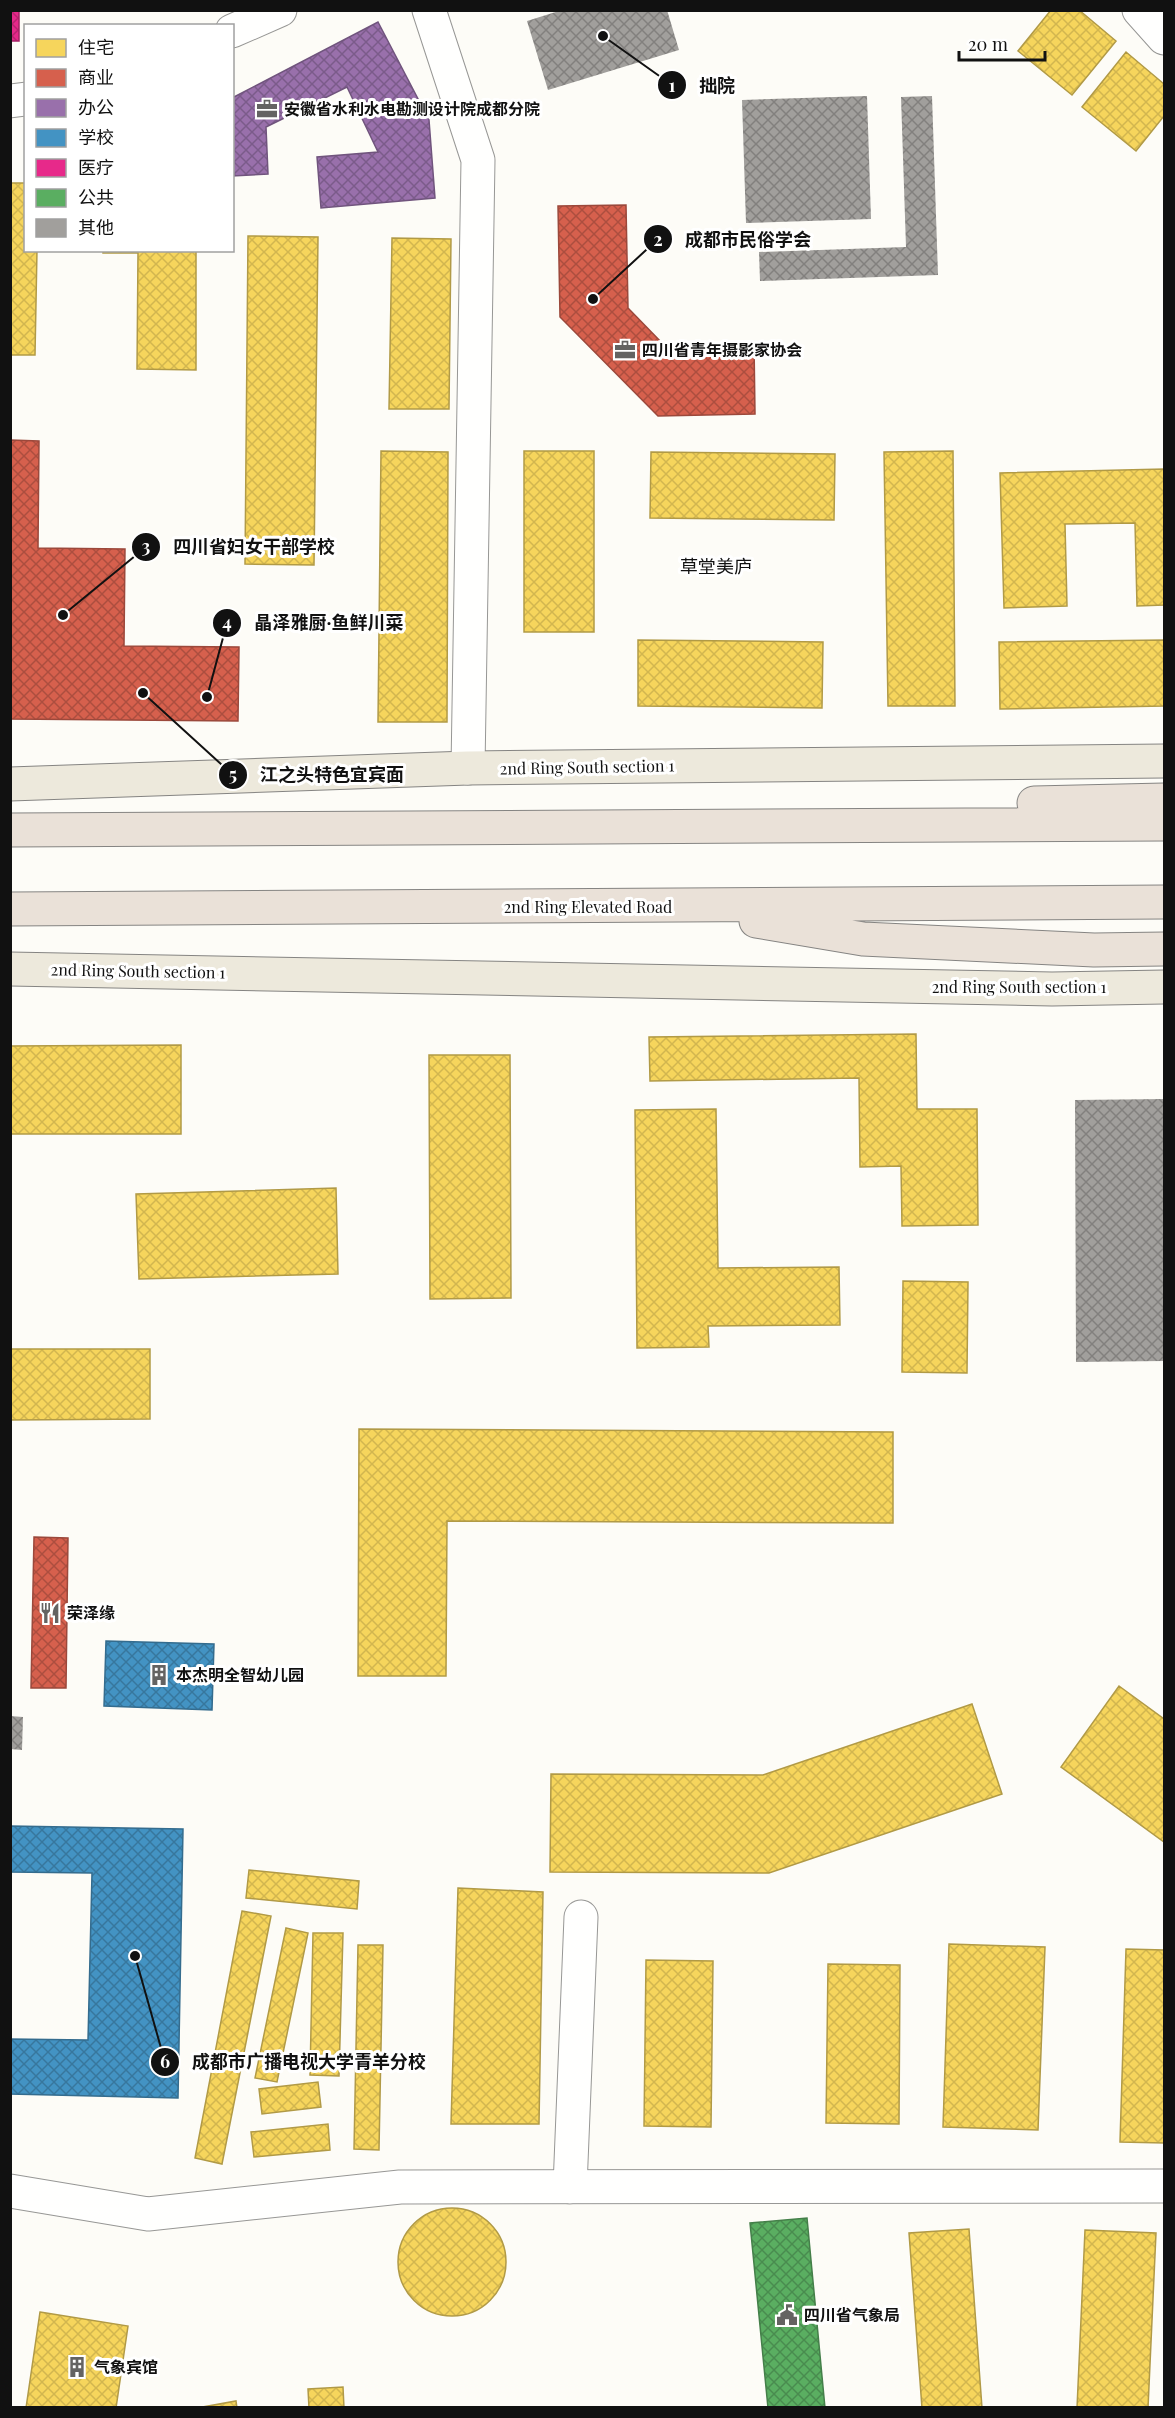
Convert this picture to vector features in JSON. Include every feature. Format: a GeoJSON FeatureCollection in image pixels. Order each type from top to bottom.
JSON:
{"type":"FeatureCollection","features":[{"type":"Feature","properties":{"kind":"highway"},"geometry":{"type":"LineString","coordinates":[[707,827],[1010,803],[1164,800]]}},
{"type":"Feature","properties":{"kind":"highway"},"geometry":{"type":"LineString","coordinates":[[10,830],[1164,824]]}},
{"type":"Feature","properties":{"kind":"highway","name":"2nd Ring Elevated Road"},"geometry":{"type":"LineString","coordinates":[[10,909],[1164,903]]}},
{"type":"Feature","properties":{"kind":"highway"},"geometry":{"type":"LineString","coordinates":[[662,907],[863,939],[1094,950],[1164,949]]}},
{"type":"Feature","properties":{"kind":"main road","name":"2nd Ring South section 1"},"geometry":{"type":"LineString","coordinates":[[10,784],[468,768],[1164,761]]}},
{"type":"Feature","properties":{"kind":"main road","name":"2nd Ring South section 1"},"geometry":{"type":"LineString","coordinates":[[10,969],[1052,989],[1164,987]]}},
{"type":"Feature","properties":{"kind":"street"},"geometry":{"type":"LineString","coordinates":[[234,30],[280,10]]}},
{"type":"Feature","properties":{"kind":"street"},"geometry":{"type":"LineString","coordinates":[[429,10],[478,160],[468,768]]}},
{"type":"Feature","properties":{"kind":"street"},"geometry":{"type":"LineString","coordinates":[[1139,10],[1164,38]]}},
{"type":"Feature","properties":{"kind":"street"},"geometry":{"type":"LineString","coordinates":[[570,2187],[581,1917]]}},
{"type":"Feature","properties":{"kind":"street"},"geometry":{"type":"LineString","coordinates":[[10,2191],[148,2214],[400,2187],[1164,2186]]}},
{"type":"Feature","properties":{"kind":"building: 住宅"},"geometry":{"type":"Polygon","coordinates":[[[1051,10],[1079,10],[1116,41],[1072,95],[1018,51],[1051,10]]]}},
{"type":"Feature","properties":{"kind":"building: 住宅"},"geometry":{"type":"Polygon","coordinates":[[[1126,52],[1164,84],[1164,116],[1136,151],[1082,107],[1126,52]]]}},
{"type":"Feature","properties":{"kind":"building: 住宅"},"geometry":{"type":"Polygon","coordinates":[[[10,183],[24,183],[24,252],[37,252],[35,355],[10,355],[10,183]]]}},
{"type":"Feature","properties":{"kind":"building: 住宅"},"geometry":{"type":"Polygon","coordinates":[[[248,236],[318,237],[314,565],[245,564],[248,236]]]}},
{"type":"Feature","properties":{"kind":"building: 住宅"},"geometry":{"type":"Polygon","coordinates":[[[392,238],[451,239],[449,409],[389,409],[392,238]]]}},
{"type":"Feature","properties":{"kind":"building: 住宅"},"geometry":{"type":"Polygon","coordinates":[[[196,252],[196,370],[137,369],[138,253],[103,253],[196,252]]]}},
{"type":"Feature","properties":{"kind":"building: 住宅"},"geometry":{"type":"Polygon","coordinates":[[[381,451],[448,452],[447,722],[378,722],[381,451]]]}},
{"type":"Feature","properties":{"kind":"building: 住宅"},"geometry":{"type":"Polygon","coordinates":[[[524,451],[594,451],[594,632],[524,632],[524,451]]]}},
{"type":"Feature","properties":{"kind":"building: 住宅"},"geometry":{"type":"Polygon","coordinates":[[[953,451],[955,706],[888,706],[884,452],[953,451]]]}},
{"type":"Feature","properties":{"kind":"building: 住宅"},"geometry":{"type":"Polygon","coordinates":[[[651,452],[835,454],[834,520],[650,518],[651,452]]]}},
{"type":"Feature","properties":{"kind":"building: 住宅"},"geometry":{"type":"Polygon","coordinates":[[[1164,469],[1164,605],[1137,606],[1135,523],[1065,524],[1067,606],[1004,608],[1000,473],[1164,469]]]}},
{"type":"Feature","properties":{"kind":"building: 住宅"},"geometry":{"type":"Polygon","coordinates":[[[638,640],[823,642],[822,708],[638,706],[638,640]]]}},
{"type":"Feature","properties":{"kind":"building: 住宅"},"geometry":{"type":"Polygon","coordinates":[[[1164,640],[1164,706],[1000,709],[999,642],[1164,640]]]}},
{"type":"Feature","properties":{"kind":"building: 住宅"},"geometry":{"type":"Polygon","coordinates":[[[916,1034],[917,1109],[977,1109],[978,1225],[902,1226],[901,1166],[860,1167],[859,1078],[650,1081],[649,1037],[916,1034]]]}},
{"type":"Feature","properties":{"kind":"building: 住宅"},"geometry":{"type":"Polygon","coordinates":[[[181,1045],[181,1134],[10,1134],[10,1046],[181,1045]]]}},
{"type":"Feature","properties":{"kind":"building: 住宅"},"geometry":{"type":"Polygon","coordinates":[[[429,1055],[510,1055],[511,1298],[430,1299],[429,1055]]]}},
{"type":"Feature","properties":{"kind":"building: 住宅"},"geometry":{"type":"Polygon","coordinates":[[[716,1109],[718,1268],[839,1267],[840,1325],[708,1326],[709,1347],[637,1348],[635,1110],[716,1109]]]}},
{"type":"Feature","properties":{"kind":"building: 住宅"},"geometry":{"type":"Polygon","coordinates":[[[336,1188],[338,1274],[139,1279],[136,1194],[336,1188]]]}},
{"type":"Feature","properties":{"kind":"building: 住宅"},"geometry":{"type":"Polygon","coordinates":[[[903,1281],[968,1282],[967,1373],[902,1372],[903,1281]]]}},
{"type":"Feature","properties":{"kind":"building: 住宅"},"geometry":{"type":"Polygon","coordinates":[[[10,1349],[150,1349],[150,1419],[10,1420],[10,1349]]]}},
{"type":"Feature","properties":{"kind":"building: 住宅"},"geometry":{"type":"Polygon","coordinates":[[[359,1429],[893,1432],[893,1523],[447,1521],[446,1676],[358,1676],[359,1429]]]}},
{"type":"Feature","properties":{"kind":"building: 住宅"},"geometry":{"type":"Polygon","coordinates":[[[1119,1686],[1164,1719],[1164,1842],[1061,1767],[1119,1686]]]}},
{"type":"Feature","properties":{"kind":"building: 住宅"},"geometry":{"type":"Polygon","coordinates":[[[972,1704],[1002,1794],[769,1873],[550,1872],[551,1774],[763,1775],[972,1704]]]}},
{"type":"Feature","properties":{"kind":"building: 住宅"},"geometry":{"type":"Polygon","coordinates":[[[249,1870],[359,1881],[357,1909],[246,1898],[249,1870]]]}},
{"type":"Feature","properties":{"kind":"building: 住宅"},"geometry":{"type":"Polygon","coordinates":[[[458,1888],[543,1892],[539,2124],[451,2124],[458,1888]]]}},
{"type":"Feature","properties":{"kind":"building: 住宅"},"geometry":{"type":"Polygon","coordinates":[[[242,1911],[271,1916],[222,2164],[195,2158],[242,1911]]]}},
{"type":"Feature","properties":{"kind":"building: 住宅"},"geometry":{"type":"Polygon","coordinates":[[[286,1928],[308,1933],[277,2082],[255,2078],[286,1928]]]}},
{"type":"Feature","properties":{"kind":"building: 住宅"},"geometry":{"type":"Polygon","coordinates":[[[313,1933],[343,1933],[339,2076],[310,2075],[313,1933]]]}},
{"type":"Feature","properties":{"kind":"building: 住宅"},"geometry":{"type":"Polygon","coordinates":[[[949,1944],[1045,1947],[1038,2130],[943,2127],[949,1944]]]}},
{"type":"Feature","properties":{"kind":"building: 住宅"},"geometry":{"type":"Polygon","coordinates":[[[358,1945],[383,1945],[379,2150],[354,2149],[358,1945]]]}},
{"type":"Feature","properties":{"kind":"building: 住宅"},"geometry":{"type":"Polygon","coordinates":[[[1126,1949],[1164,1950],[1164,2143],[1120,2142],[1126,1949]]]}},
{"type":"Feature","properties":{"kind":"building: 住宅"},"geometry":{"type":"Polygon","coordinates":[[[646,1960],[713,1961],[711,2127],[644,2126],[646,1960]]]}},
{"type":"Feature","properties":{"kind":"building: 住宅"},"geometry":{"type":"Polygon","coordinates":[[[828,1964],[900,1965],[899,2124],[826,2123],[828,1964]]]}},
{"type":"Feature","properties":{"kind":"building: 住宅"},"geometry":{"type":"Polygon","coordinates":[[[318,2082],[321,2107],[262,2114],[259,2089],[318,2082]]]}},
{"type":"Feature","properties":{"kind":"building: 住宅"},"geometry":{"type":"Polygon","coordinates":[[[328,2124],[330,2150],[254,2157],[251,2132],[328,2124]]]}},
{"type":"Feature","properties":{"kind":"building: 住宅"},"geometry":{"type":"Polygon","coordinates":[[[452,2208],[473,2212],[491,2223],[502,2241],[506,2262],[502,2283],[491,2301],[473,2312],[452,2316],[431,2312],[413,2301],[402,2283],[398,2262],[402,2241],[413,2223],[431,2212],[452,2208]]]}},
{"type":"Feature","properties":{"kind":"building: 住宅"},"geometry":{"type":"Polygon","coordinates":[[[969,2229],[982,2408],[922,2408],[909,2233],[969,2229]]]}},
{"type":"Feature","properties":{"kind":"building: 住宅"},"geometry":{"type":"Polygon","coordinates":[[[1085,2230],[1156,2233],[1148,2408],[1077,2408],[1085,2230]]]}},
{"type":"Feature","properties":{"kind":"building: 住宅","name":"气象宾馆"},"geometry":{"type":"Polygon","coordinates":[[[40,2312],[128,2326],[116,2408],[26,2408],[40,2312]]]}},
{"type":"Feature","properties":{"kind":"building: 住宅"},"geometry":{"type":"Polygon","coordinates":[[[343,2387],[344,2408],[309,2408],[308,2389],[343,2387]]]}},
{"type":"Feature","properties":{"kind":"building: 住宅"},"geometry":{"type":"Polygon","coordinates":[[[236,2401],[237,2408],[203,2408],[203,2407],[236,2401]]]}},
{"type":"Feature","properties":{"kind":"building: 商业"},"geometry":{"type":"Polygon","coordinates":[[[626,205],[628,308],[664,345],[754,343],[755,414],[658,416],[560,317],[558,206],[626,205]]]}},
{"type":"Feature","properties":{"kind":"building: 商业"},"geometry":{"type":"Polygon","coordinates":[[[10,440],[39,441],[38,548],[125,549],[124,646],[239,647],[238,721],[10,719],[10,440]]]}},
{"type":"Feature","properties":{"kind":"building: 商业","name":"荣泽缘"},"geometry":{"type":"Polygon","coordinates":[[[34,1537],[68,1538],[66,1688],[31,1688],[34,1537]]]}},
{"type":"Feature","properties":{"kind":"building: 办公","name":"安徽省水利水电勘测设计院成都分院"},"geometry":{"type":"Polygon","coordinates":[[[378,22],[429,120],[435,198],[321,208],[317,157],[378,152],[347,87],[266,127],[268,174],[234,176],[234,97],[378,22]]]}},
{"type":"Feature","properties":{"kind":"building: 学校","name":"本杰明全智幼儿园"},"geometry":{"type":"Polygon","coordinates":[[[106,1641],[214,1644],[212,1710],[104,1706],[106,1641]]]}},
{"type":"Feature","properties":{"kind":"building: 学校"},"geometry":{"type":"Polygon","coordinates":[[[10,1826],[183,1829],[178,2098],[10,2094],[10,2039],[88,2040],[92,1873],[10,1872],[10,1826]]]}},
{"type":"Feature","properties":{"kind":"building: 医疗"},"geometry":{"type":"Polygon","coordinates":[[[10,10],[19,10],[19,41],[10,41],[10,10]]]}},
{"type":"Feature","properties":{"kind":"building: 公共","name":"四川省气象局"},"geometry":{"type":"Polygon","coordinates":[[[807,2218],[825,2408],[768,2408],[750,2223],[807,2218]]]}},
{"type":"Feature","properties":{"kind":"building: 其他"},"geometry":{"type":"Polygon","coordinates":[[[562,10],[667,10],[679,50],[548,90],[527,21],[562,10]]]}},
{"type":"Feature","properties":{"kind":"building: 其他"},"geometry":{"type":"Polygon","coordinates":[[[867,96],[871,219],[746,223],[742,100],[867,96]]]}},
{"type":"Feature","properties":{"kind":"building: 其他"},"geometry":{"type":"Polygon","coordinates":[[[932,96],[938,275],[760,281],[759,252],[906,247],[901,97],[932,96]]]}},
{"type":"Feature","properties":{"kind":"building: 其他"},"geometry":{"type":"Polygon","coordinates":[[[1164,1099],[1164,1361],[1076,1362],[1075,1100],[1164,1099]]]}},
{"type":"Feature","properties":{"kind":"building: 其他"},"geometry":{"type":"Polygon","coordinates":[[[10,1716],[23,1717],[22,1750],[10,1749],[10,1716]]]}},
{"type":"Feature","properties":{"kind":"place","name":"拙院"},"geometry":{"type":"Point","coordinates":[603,36]}},
{"type":"Feature","properties":{"kind":"place","name":"安徽省水利水电勘测设计院成都分院"},"geometry":{"type":"Point","coordinates":[267,109]}},
{"type":"Feature","properties":{"kind":"place","name":"成都市民俗学会"},"geometry":{"type":"Point","coordinates":[593,299]}},
{"type":"Feature","properties":{"kind":"place","name":"四川省青年摄影家协会"},"geometry":{"type":"Point","coordinates":[625,350]}},
{"type":"Feature","properties":{"kind":"place","name":"四川省妇女干部学校"},"geometry":{"type":"Point","coordinates":[63,615]}},
{"type":"Feature","properties":{"kind":"place","name":"江之头特色宜宾面"},"geometry":{"type":"Point","coordinates":[143,693]}},
{"type":"Feature","properties":{"kind":"place","name":"晶泽雅厨·鱼鲜川菜"},"geometry":{"type":"Point","coordinates":[207,697]}},
{"type":"Feature","properties":{"kind":"place","name":"荣泽缘"},"geometry":{"type":"Point","coordinates":[50,1613]}},
{"type":"Feature","properties":{"kind":"place","name":"本杰明全智幼儿园"},"geometry":{"type":"Point","coordinates":[159,1675]}},
{"type":"Feature","properties":{"kind":"place","name":"成都市广播电视大学青羊分校"},"geometry":{"type":"Point","coordinates":[135,1956]}},
{"type":"Feature","properties":{"kind":"place","name":"四川省气象局"},"geometry":{"type":"Point","coordinates":[787,2315]}},
{"type":"Feature","properties":{"kind":"place","name":"气象宾馆"},"geometry":{"type":"Point","coordinates":[77,2367]}},
{"type":"Feature","properties":{"kind":"district","name":"草堂美庐"},"geometry":{"type":"Point","coordinates":[716,567]}}]}
